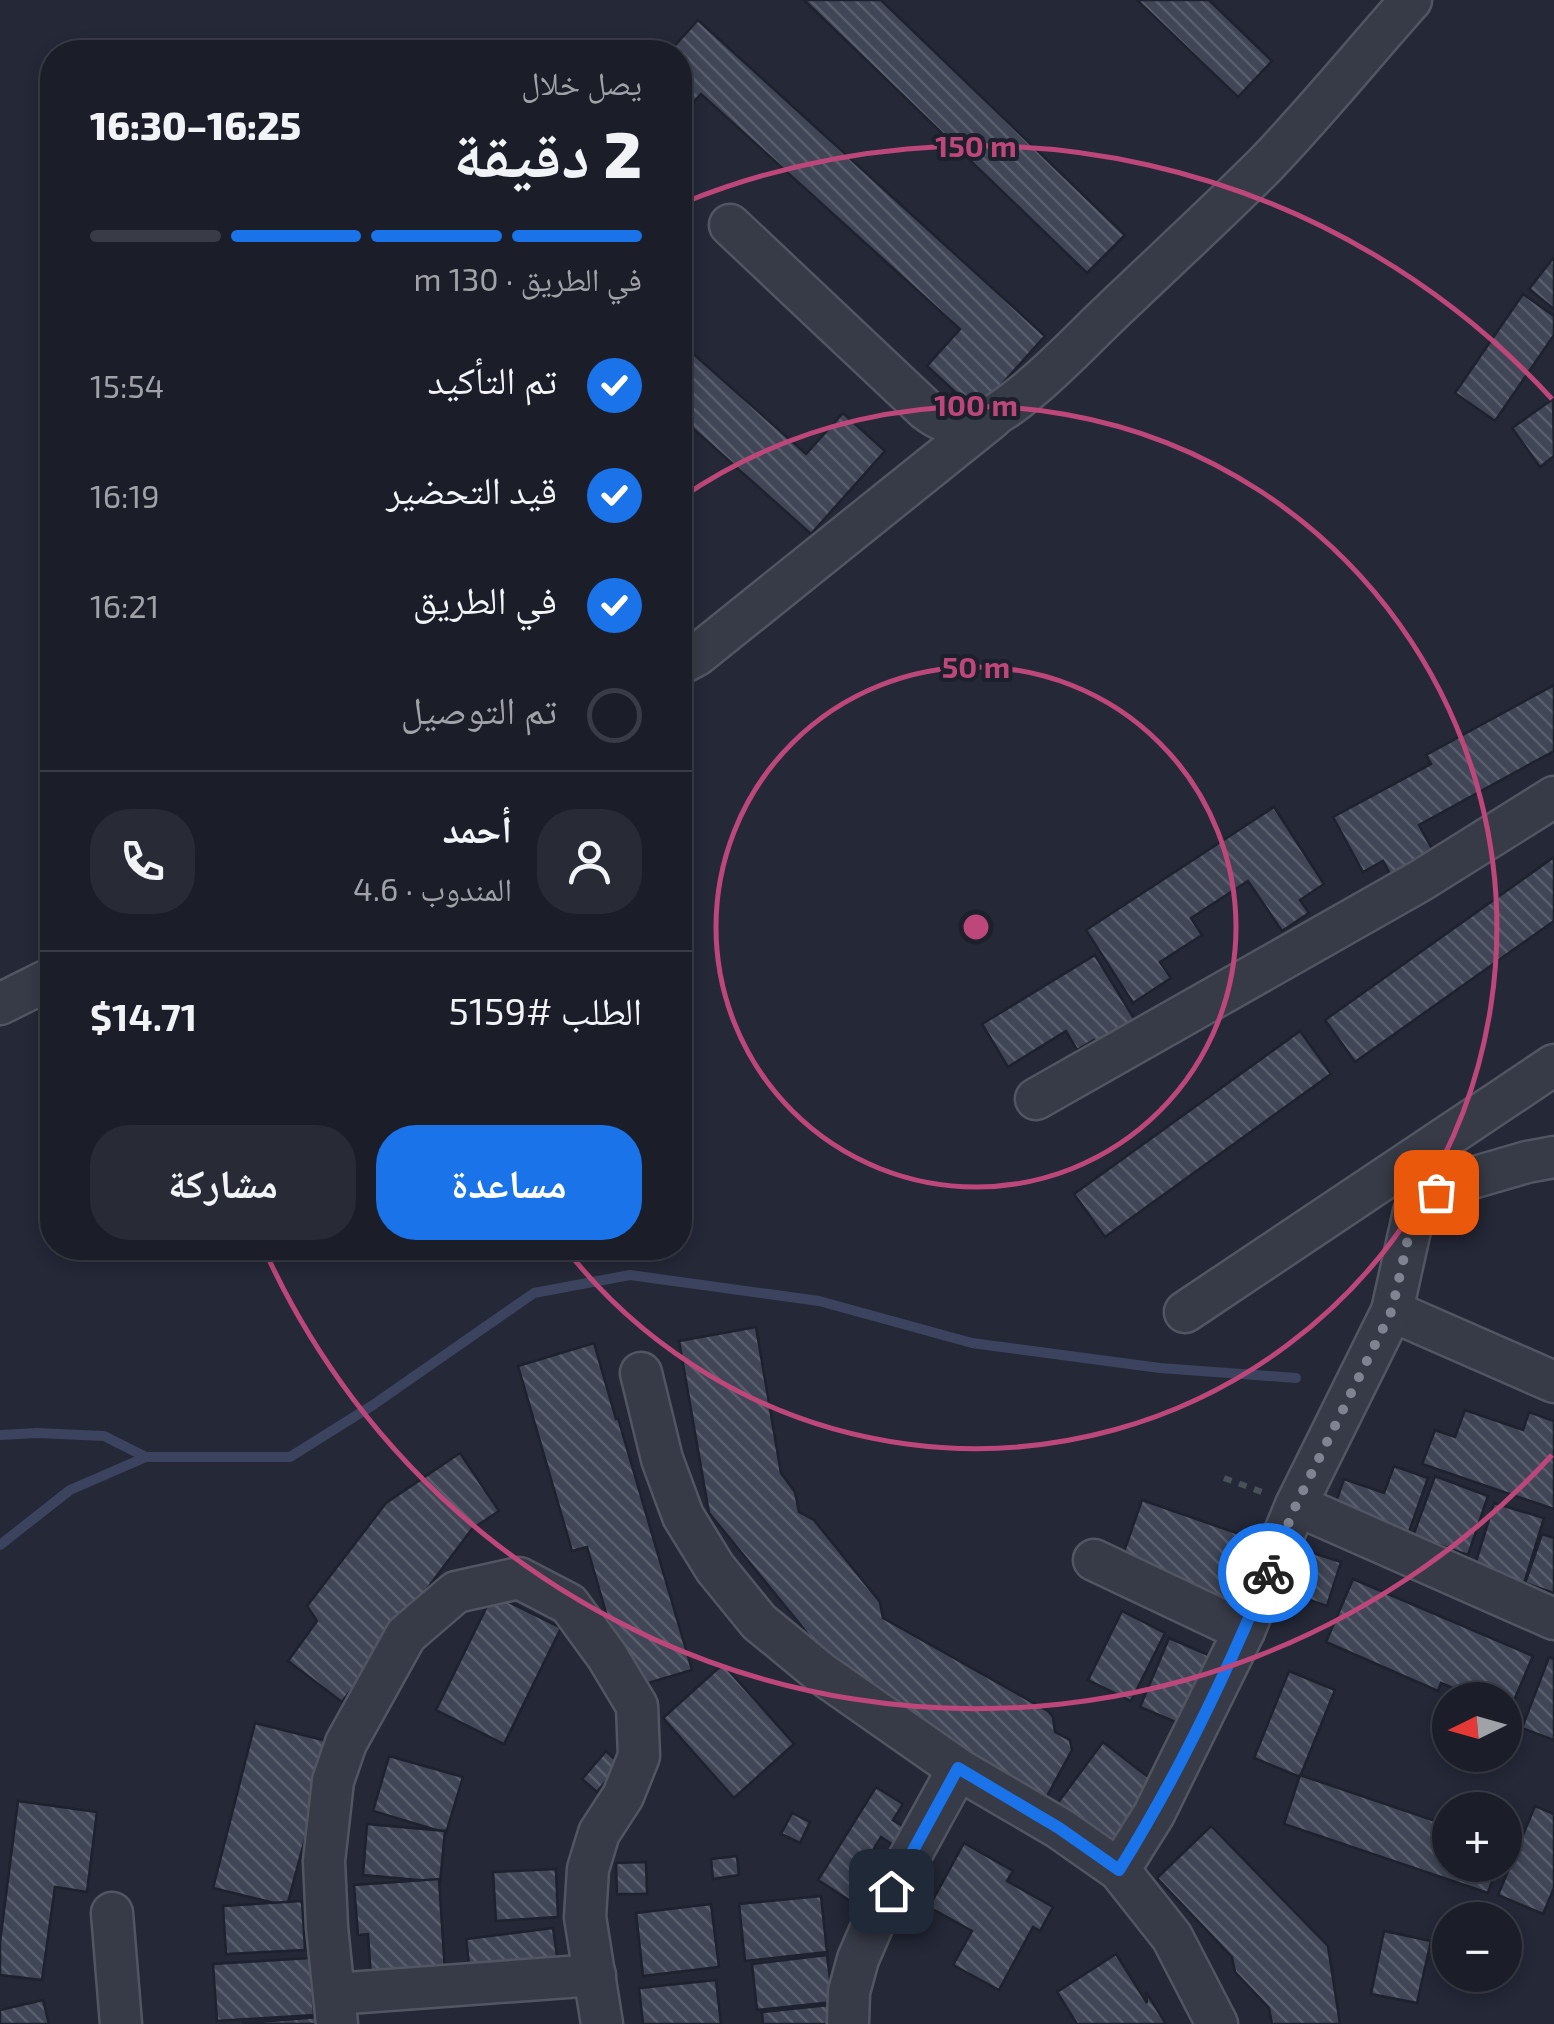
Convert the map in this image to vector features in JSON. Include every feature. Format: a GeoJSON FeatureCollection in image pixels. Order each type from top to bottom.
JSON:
{"type":"FeatureCollection","features":[{"type":"Feature","properties":{"kind":"street"},"geometry":{"type":"LineString","coordinates":[[692,658],[1022,395],[1265,164],[1411,0]]}},
{"type":"Feature","properties":{"kind":"street"},"geometry":{"type":"LineString","coordinates":[[730,225],[940,420],[972,424],[995,416]]}},
{"type":"Feature","properties":{"kind":"street"},"geometry":{"type":"LineString","coordinates":[[1036,1099],[1420,881],[1554,797]]}},
{"type":"Feature","properties":{"kind":"street"},"geometry":{"type":"LineString","coordinates":[[0,1004],[40,984]]}},
{"type":"Feature","properties":{"kind":"street"},"geometry":{"type":"LineString","coordinates":[[1185,1312],[1554,1065]]}},
{"type":"Feature","properties":{"kind":"street"},"geometry":{"type":"LineString","coordinates":[[1119,1870],[1154,1814],[1244,1631],[1296,1505],[1392,1310],[1414,1212],[1436,1192],[1526,1162],[1554,1157]]}},
{"type":"Feature","properties":{"kind":"street"},"geometry":{"type":"LineString","coordinates":[[1393,1173],[1414,1212]]}},
{"type":"Feature","properties":{"kind":"street"},"geometry":{"type":"LineString","coordinates":[[1392,1310],[1554,1382]]}},
{"type":"Feature","properties":{"kind":"street"},"geometry":{"type":"LineString","coordinates":[[641,1373],[662,1459],[683,1516],[714,1568],[759,1622],[809,1663],[958,1768],[1059,1828],[1119,1870],[1172,1937],[1218,2024]]}},
{"type":"Feature","properties":{"kind":"street"},"geometry":{"type":"LineString","coordinates":[[1296,1505],[1554,1618]]}},
{"type":"Feature","properties":{"kind":"street"},"geometry":{"type":"LineString","coordinates":[[1094,1560],[1244,1631]]}},
{"type":"Feature","properties":{"kind":"street"},"geometry":{"type":"LineString","coordinates":[[595,1975],[335,2009],[324,1860],[333,1781],[346,1743],[406,1635],[456,1592],[520,1578],[569,1604],[608,1656],[637,1706],[639,1756],[623,1796],[599,1833],[588,1869],[585,1917],[595,1975],[602,2024]]}},
{"type":"Feature","properties":{"kind":"street"},"geometry":{"type":"LineString","coordinates":[[848,2024],[849,1992],[858,1958],[958,1768]]}},
{"type":"Feature","properties":{"kind":"street"},"geometry":{"type":"LineString","coordinates":[[112,1913],[121,2024]]}},
{"type":"Feature","properties":{"kind":"building"},"geometry":{"type":"Polygon","coordinates":[[[804,0],[881,0],[1125,235],[1087,273],[804,0]]]}},
{"type":"Feature","properties":{"kind":"building"},"geometry":{"type":"Polygon","coordinates":[[[1137,0],[1209,0],[1272,61],[1238,97],[1137,0]]]}},
{"type":"Feature","properties":{"kind":"building"},"geometry":{"type":"Polygon","coordinates":[[[698,20],[1045,336],[977,412],[927,366],[960,329],[701,94],[692,104],[692,40],[680,40],[698,20]]]}},
{"type":"Feature","properties":{"kind":"building"},"geometry":{"type":"Polygon","coordinates":[[[1554,257],[1554,309],[1529,289],[1554,257]]]}},
{"type":"Feature","properties":{"kind":"building"},"geometry":{"type":"Polygon","coordinates":[[[1523,294],[1554,316],[1554,335],[1495,421],[1455,393],[1523,294]]]}},
{"type":"Feature","properties":{"kind":"building"},"geometry":{"type":"Polygon","coordinates":[[[692,353],[806,454],[843,413],[885,451],[811,534],[692,428],[692,353]]]}},
{"type":"Feature","properties":{"kind":"building"},"geometry":{"type":"Polygon","coordinates":[[[1553,399],[1554,456],[1540,467],[1512,428],[1553,399]]]}},
{"type":"Feature","properties":{"kind":"building"},"geometry":{"type":"Polygon","coordinates":[[[1554,685],[1554,751],[1419,825],[1444,871],[1401,894],[1383,861],[1363,872],[1333,817],[1431,764],[1426,755],[1554,685]]]}},
{"type":"Feature","properties":{"kind":"building"},"geometry":{"type":"Polygon","coordinates":[[[1274,807],[1324,884],[1300,900],[1309,913],[1282,931],[1248,881],[1191,918],[1202,935],[1160,962],[1171,978],[1133,1003],[1086,930],[1274,807]]]}},
{"type":"Feature","properties":{"kind":"building"},"geometry":{"type":"Polygon","coordinates":[[[1554,857],[1554,921],[1355,1062],[1325,1020],[1554,857]]]}},
{"type":"Feature","properties":{"kind":"building"},"geometry":{"type":"Polygon","coordinates":[[[1095,955],[1141,1030],[1102,1054],[1094,1040],[1077,1050],[1066,1031],[1008,1067],[982,1024],[1095,955]]]}},
{"type":"Feature","properties":{"kind":"building"},"geometry":{"type":"Polygon","coordinates":[[[1300,1031],[1331,1074],[1105,1237],[1074,1194],[1300,1031]]]}},
{"type":"Feature","properties":{"kind":"building"},"geometry":{"type":"Polygon","coordinates":[[[756,1327],[781,1473],[795,1492],[799,1512],[814,1520],[880,1602],[883,1618],[1048,1711],[1055,1732],[1070,1740],[1072,1750],[1046,1798],[864,1696],[821,1650],[709,1513],[679,1341],[756,1327]]]}},
{"type":"Feature","properties":{"kind":"building"},"geometry":{"type":"Polygon","coordinates":[[[594,1343],[692,1670],[628,1689],[587,1547],[572,1551],[518,1366],[594,1343]]]}},
{"type":"Feature","properties":{"kind":"building"},"geometry":{"type":"Polygon","coordinates":[[[1465,1410],[1523,1430],[1529,1412],[1554,1421],[1554,1509],[1422,1464],[1435,1430],[1455,1437],[1465,1410]]]}},
{"type":"Feature","properties":{"kind":"building"},"geometry":{"type":"Polygon","coordinates":[[[460,1453],[499,1511],[472,1529],[342,1702],[288,1661],[317,1621],[307,1606],[386,1503],[460,1453]]]}},
{"type":"Feature","properties":{"kind":"building"},"geometry":{"type":"Polygon","coordinates":[[[1394,1466],[1428,1478],[1404,1546],[1330,1519],[1344,1479],[1384,1493],[1394,1466]]]}},
{"type":"Feature","properties":{"kind":"building"},"geometry":{"type":"Polygon","coordinates":[[[1435,1476],[1488,1496],[1468,1555],[1413,1536],[1435,1476]]]}},
{"type":"Feature","properties":{"kind":"building"},"geometry":{"type":"Polygon","coordinates":[[[1142,1500],[1262,1542],[1240,1608],[1119,1566],[1142,1500]]]}},
{"type":"Feature","properties":{"kind":"building"},"geometry":{"type":"Polygon","coordinates":[[[1494,1503],[1544,1518],[1522,1590],[1472,1575],[1494,1503]]]}},
{"type":"Feature","properties":{"kind":"building"},"geometry":{"type":"Polygon","coordinates":[[[1542,1534],[1554,1538],[1554,1593],[1525,1583],[1542,1534]]]}},
{"type":"Feature","properties":{"kind":"building"},"geometry":{"type":"Polygon","coordinates":[[[1298,1548],[1341,1562],[1327,1606],[1283,1591],[1298,1548]]]}},
{"type":"Feature","properties":{"kind":"building"},"geometry":{"type":"Polygon","coordinates":[[[1353,1579],[1533,1656],[1522,1682],[1432,1682],[1432,1688],[1326,1642],[1353,1579]]]}},
{"type":"Feature","properties":{"kind":"building"},"geometry":{"type":"Polygon","coordinates":[[[493,1594],[561,1628],[504,1744],[436,1710],[493,1594]]]}},
{"type":"Feature","properties":{"kind":"building"},"geometry":{"type":"Polygon","coordinates":[[[1122,1611],[1165,1633],[1131,1701],[1088,1680],[1122,1611]]]}},
{"type":"Feature","properties":{"kind":"building"},"geometry":{"type":"Polygon","coordinates":[[[1169,1638],[1220,1660],[1192,1729],[1140,1707],[1169,1638]]]}},
{"type":"Feature","properties":{"kind":"building"},"geometry":{"type":"Polygon","coordinates":[[[1549,1657],[1554,1659],[1554,1740],[1522,1728],[1549,1657]]]}},
{"type":"Feature","properties":{"kind":"building"},"geometry":{"type":"Polygon","coordinates":[[[723,1664],[794,1744],[734,1798],[663,1718],[723,1664]]]}},
{"type":"Feature","properties":{"kind":"building"},"geometry":{"type":"Polygon","coordinates":[[[1289,1671],[1335,1690],[1300,1777],[1254,1758],[1289,1671]]]}},
{"type":"Feature","properties":{"kind":"building"},"geometry":{"type":"Polygon","coordinates":[[[255,1723],[331,1742],[287,1906],[213,1888],[255,1723]]]}},
{"type":"Feature","properties":{"kind":"building"},"geometry":{"type":"Polygon","coordinates":[[[1103,1742],[1179,1801],[1131,1862],[1057,1804],[1103,1742]]]}},
{"type":"Feature","properties":{"kind":"building"},"geometry":{"type":"Polygon","coordinates":[[[606,1751],[620,1764],[597,1792],[582,1779],[606,1751]]]}},
{"type":"Feature","properties":{"kind":"building"},"geometry":{"type":"Polygon","coordinates":[[[389,1756],[463,1777],[446,1833],[373,1811],[389,1756]]]}},
{"type":"Feature","properties":{"kind":"building"},"geometry":{"type":"Polygon","coordinates":[[[1300,1775],[1432,1820],[1432,1874],[1284,1824],[1300,1775]]]}},
{"type":"Feature","properties":{"kind":"building"},"geometry":{"type":"Polygon","coordinates":[[[876,1787],[903,1804],[893,1820],[912,1832],[901,1850],[881,1837],[867,1860],[879,1867],[855,1904],[818,1880],[876,1787]]]}},
{"type":"Feature","properties":{"kind":"building"},"geometry":{"type":"Polygon","coordinates":[[[18,1801],[97,1812],[87,1892],[55,1887],[42,1980],[0,1975],[0,1942],[18,1801]]]}},
{"type":"Feature","properties":{"kind":"building"},"geometry":{"type":"Polygon","coordinates":[[[1535,1806],[1554,1814],[1554,1888],[1543,1914],[1498,1895],[1503,1882],[1522,1882],[1522,1837],[1535,1806]]]}},
{"type":"Feature","properties":{"kind":"building"},"geometry":{"type":"Polygon","coordinates":[[[792,1813],[810,1822],[800,1843],[781,1834],[792,1813]]]}},
{"type":"Feature","properties":{"kind":"building"},"geometry":{"type":"Polygon","coordinates":[[[367,1824],[445,1831],[440,1882],[363,1875],[367,1824]]]}},
{"type":"Feature","properties":{"kind":"building"},"geometry":{"type":"Polygon","coordinates":[[[1211,1826],[1328,1946],[1340,2024],[1272,2024],[1269,2008],[1235,1972],[1232,1957],[1157,1878],[1211,1826]]]}},
{"type":"Feature","properties":{"kind":"building"},"geometry":{"type":"Polygon","coordinates":[[[964,1843],[1013,1871],[1007,1881],[1053,1907],[1040,1931],[1033,1927],[999,1990],[953,1965],[972,1931],[929,1907],[964,1843]]]}},
{"type":"Feature","properties":{"kind":"building"},"geometry":{"type":"Polygon","coordinates":[[[737,1856],[739,1875],[713,1879],[711,1859],[737,1856]]]}},
{"type":"Feature","properties":{"kind":"building"},"geometry":{"type":"Polygon","coordinates":[[[646,1862],[647,1894],[617,1894],[616,1863],[646,1862]]]}},
{"type":"Feature","properties":{"kind":"building"},"geometry":{"type":"Polygon","coordinates":[[[556,1869],[558,1917],[496,1921],[493,1872],[556,1869]]]}},
{"type":"Feature","properties":{"kind":"building"},"geometry":{"type":"Polygon","coordinates":[[[439,1879],[446,1988],[372,1993],[368,1934],[358,1935],[354,1885],[439,1879]]]}},
{"type":"Feature","properties":{"kind":"building"},"geometry":{"type":"Polygon","coordinates":[[[1455,1882],[1492,1882],[1488,1893],[1455,1882]]]}},
{"type":"Feature","properties":{"kind":"building"},"geometry":{"type":"Polygon","coordinates":[[[821,1896],[827,1952],[745,1961],[739,1904],[821,1896]]]}},
{"type":"Feature","properties":{"kind":"building"},"geometry":{"type":"Polygon","coordinates":[[[302,1901],[305,1950],[226,1954],[223,1906],[302,1901]]]}},
{"type":"Feature","properties":{"kind":"building"},"geometry":{"type":"Polygon","coordinates":[[[711,1904],[719,1967],[643,1976],[636,1913],[711,1904]]]}},
{"type":"Feature","properties":{"kind":"building"},"geometry":{"type":"Polygon","coordinates":[[[553,1928],[559,1970],[471,1981],[466,1939],[553,1928]]]}},
{"type":"Feature","properties":{"kind":"building"},"geometry":{"type":"Polygon","coordinates":[[[1384,1931],[1431,1941],[1417,2003],[1371,1994],[1384,1931]]]}},
{"type":"Feature","properties":{"kind":"building"},"geometry":{"type":"Polygon","coordinates":[[[1116,1954],[1147,2003],[1146,1992],[1166,2024],[1077,2024],[1057,1992],[1116,1954]]]}},
{"type":"Feature","properties":{"kind":"building"},"geometry":{"type":"Polygon","coordinates":[[[827,1955],[833,2002],[757,2010],[752,1964],[827,1955]]]}},
{"type":"Feature","properties":{"kind":"building"},"geometry":{"type":"Polygon","coordinates":[[[310,1958],[314,2015],[217,2021],[213,1964],[310,1958]]]}},
{"type":"Feature","properties":{"kind":"building"},"geometry":{"type":"Polygon","coordinates":[[[716,1980],[721,2024],[643,2024],[639,1988],[716,1980]]]}},
{"type":"Feature","properties":{"kind":"building"},"geometry":{"type":"Polygon","coordinates":[[[43,2000],[49,2024],[0,2024],[0,2010],[43,2000]]]}},
{"type":"Feature","properties":{"kind":"building"},"geometry":{"type":"Polygon","coordinates":[[[839,2004],[841,2024],[763,2024],[762,2012],[839,2004]]]}},
{"type":"Feature","properties":{"kind":"building"},"geometry":{"type":"Polygon","coordinates":[[[319,2017],[319,2024],[244,2023],[319,2017]]]}},
{"type":"Feature","properties":{"kind":"waterway"},"geometry":{"type":"LineString","coordinates":[[0,1435],[104,1436],[146,1457],[290,1457],[373,1405],[534,1293],[630,1275],[819,1301],[972,1343],[1160,1368],[1296,1378]]}},
{"type":"Feature","properties":{"kind":"waterway"},"geometry":{"type":"LineString","coordinates":[[0,1545],[70,1490],[146,1457]]}},
{"type":"Feature","properties":{"kind":"way so far"},"geometry":{"type":"LineString","coordinates":[[1268,1573],[1296,1505],[1392,1310],[1414,1212],[1436,1192]]}},
{"type":"Feature","properties":{"kind":"route"},"geometry":{"type":"LineString","coordinates":[[891,1891],[958,1768],[1059,1828],[1119,1870],[1154,1814],[1244,1631],[1268,1573]]}}]}
